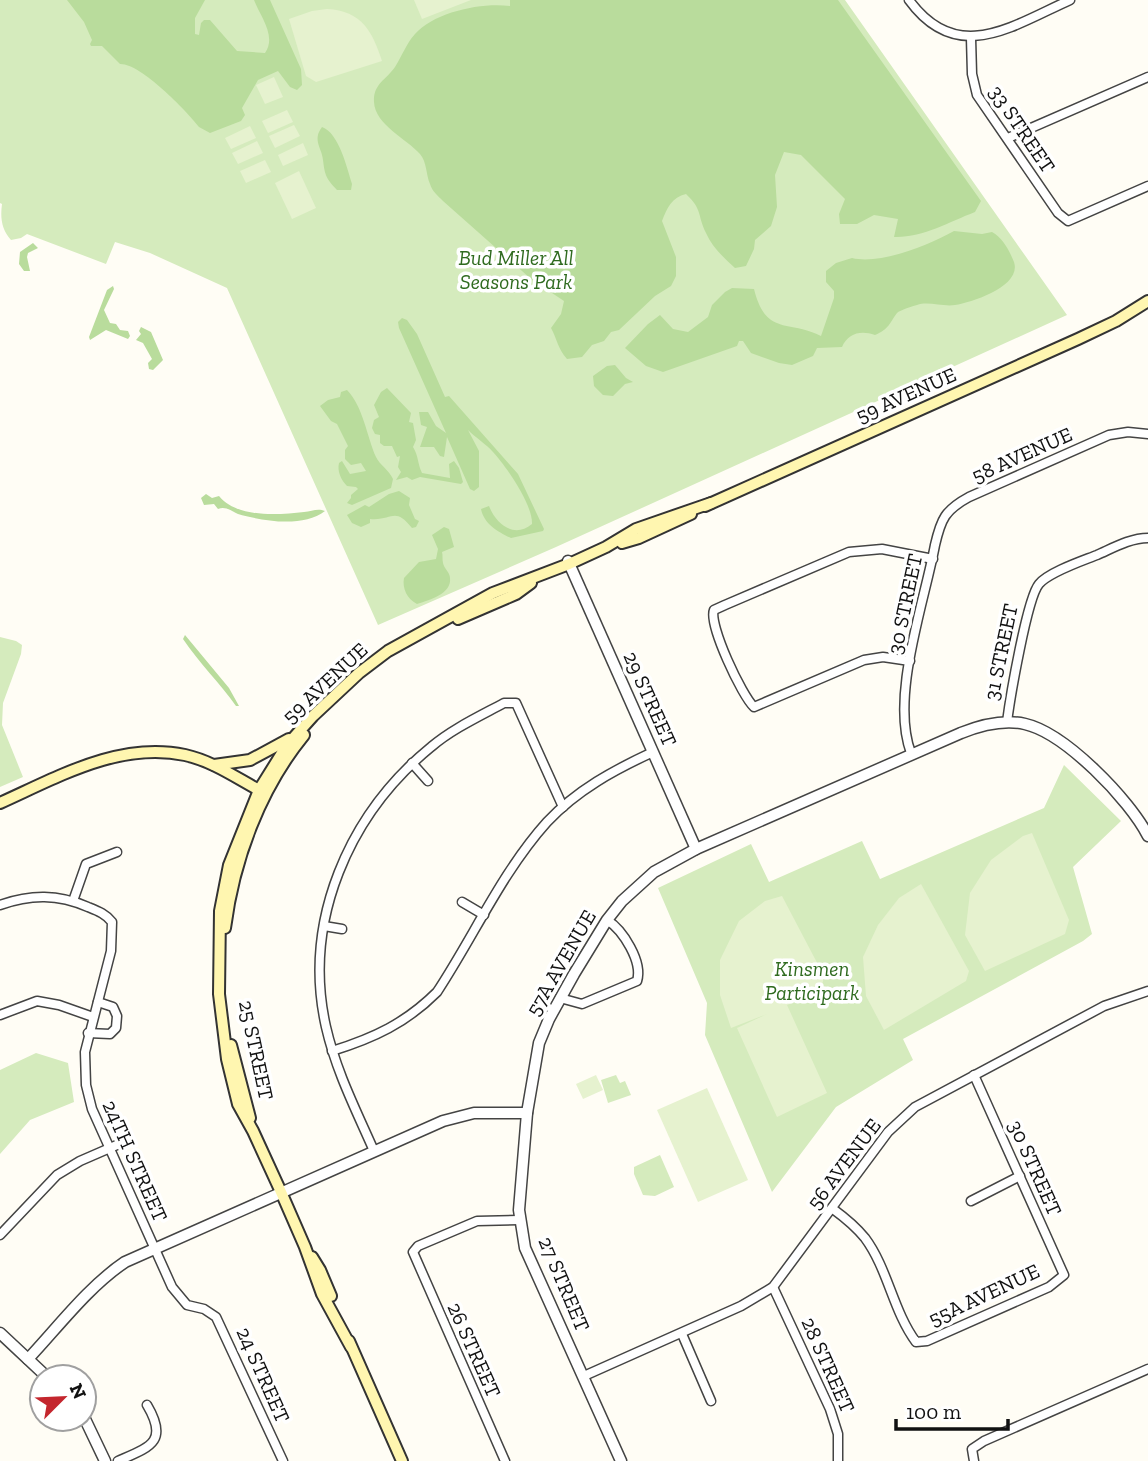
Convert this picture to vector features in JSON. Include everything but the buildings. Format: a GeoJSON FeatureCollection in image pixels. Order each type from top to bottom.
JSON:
{"type":"FeatureCollection","features":[{"type":"Feature","properties":{"kind":"main road","name":"59 AVENUE"},"geometry":{"type":"LineString","coordinates":[[1116,321],[1148,301]]}},
{"type":"Feature","properties":{"kind":"main road","name":"59 AVENUE"},"geometry":{"type":"LineString","coordinates":[[262,792],[301,738],[334,702],[374,667],[433,630],[568,563],[711,503],[1116,321],[1148,310]]}},
{"type":"Feature","properties":{"kind":"main road","name":"59 AVENUE"},"geometry":{"type":"LineString","coordinates":[[262,792],[287,745],[313,716],[359,673],[388,651],[440,621],[513,589]]}},
{"type":"Feature","properties":{"kind":"main road"},"geometry":{"type":"LineString","coordinates":[[214,765],[243,762],[269,751],[286,741],[313,716]]}},
{"type":"Feature","properties":{"kind":"main road"},"geometry":{"type":"LineString","coordinates":[[0,803],[90,764],[120,755],[150,752],[174,754],[214,765],[262,792]]}},
{"type":"Feature","properties":{"kind":"main road","name":"25 STREET"},"geometry":{"type":"LineString","coordinates":[[253,1131],[238,1104],[230,1078],[222,1032],[218,959],[220,911],[229,865],[262,792]]}},
{"type":"Feature","properties":{"kind":"main road","name":"25 STREET"},"geometry":{"type":"LineString","coordinates":[[253,1131],[229,1037],[223,959],[226,922],[237,870],[262,792]]}},
{"type":"Feature","properties":{"kind":"main road"},"geometry":{"type":"LineString","coordinates":[[253,1131],[305,1247],[322,1294],[351,1347],[401,1459]]}},
{"type":"Feature","properties":{"kind":"street"},"geometry":{"type":"LineString","coordinates":[[909,0],[929,22],[957,36],[971,38],[1000,32],[1070,0]]}},
{"type":"Feature","properties":{"kind":"street","name":"33 STREET"},"geometry":{"type":"LineString","coordinates":[[971,38],[974,89],[1058,213],[1068,220],[1148,186]]}},
{"type":"Feature","properties":{"kind":"street"},"geometry":{"type":"LineString","coordinates":[[1008,138],[1148,76]]}},
{"type":"Feature","properties":{"kind":"street","name":"58 AVENUE"},"geometry":{"type":"LineString","coordinates":[[936,545],[946,513],[969,497],[1109,435],[1128,432],[1148,434]]}},
{"type":"Feature","properties":{"kind":"street","name":"31 STREET"},"geometry":{"type":"LineString","coordinates":[[1148,538],[1126,542],[1039,583],[1034,593],[1007,722],[1027,724],[1059,740],[1144,818],[1148,836]]}},
{"type":"Feature","properties":{"kind":"street","name":"30 STREET"},"geometry":{"type":"LineString","coordinates":[[911,753],[903,718],[910,661],[936,545]]}},
{"type":"Feature","properties":{"kind":"street"},"geometry":{"type":"LineString","coordinates":[[910,661],[883,657],[864,660],[754,707],[714,629],[712,616],[714,610],[849,552],[882,549],[933,559]]}},
{"type":"Feature","properties":{"kind":"street","name":"29 STREET"},"geometry":{"type":"LineString","coordinates":[[568,563],[696,849]]}},
{"type":"Feature","properties":{"kind":"street"},"geometry":{"type":"LineString","coordinates":[[374,1151],[332,1051],[321,990],[320,957],[324,926],[333,888],[351,845],[381,796],[412,763],[433,745],[504,703],[516,704],[563,807]]}},
{"type":"Feature","properties":{"kind":"street","name":"57A AVENUE"},"geometry":{"type":"LineString","coordinates":[[527,1113],[539,1043],[560,998],[607,920],[630,892],[654,872],[696,849],[911,753],[971,728],[1007,722]]}},
{"type":"Feature","properties":{"kind":"street"},"geometry":{"type":"LineString","coordinates":[[332,1051],[389,1029],[420,1010],[437,992],[527,845],[563,807],[617,769],[653,752]]}},
{"type":"Feature","properties":{"kind":"street"},"geometry":{"type":"LineString","coordinates":[[412,763],[428,781]]}},
{"type":"Feature","properties":{"kind":"street"},"geometry":{"type":"LineString","coordinates":[[0,905],[23,897],[46,896],[73,901],[86,864],[117,852]]}},
{"type":"Feature","properties":{"kind":"street","name":"24TH STREET"},"geometry":{"type":"LineString","coordinates":[[73,901],[104,914],[112,922],[111,951],[88,1033],[85,1052],[86,1085],[92,1109],[155,1248]]}},
{"type":"Feature","properties":{"kind":"street"},"geometry":{"type":"LineString","coordinates":[[462,902],[484,915]]}},
{"type":"Feature","properties":{"kind":"street"},"geometry":{"type":"LineString","coordinates":[[560,998],[582,1004],[637,981],[639,968],[623,935],[607,920]]}},
{"type":"Feature","properties":{"kind":"street"},"geometry":{"type":"LineString","coordinates":[[324,926],[342,929]]}},
{"type":"Feature","properties":{"kind":"street","name":"56 AVENUE"},"geometry":{"type":"LineString","coordinates":[[584,1376],[682,1334],[741,1306],[773,1287],[888,1132],[901,1118],[936,1094],[1096,1010],[1148,991]]}},
{"type":"Feature","properties":{"kind":"street"},"geometry":{"type":"LineString","coordinates":[[0,1015],[37,1001],[59,1005],[93,1017]]}},
{"type":"Feature","properties":{"kind":"street"},"geometry":{"type":"LineString","coordinates":[[88,1033],[110,1034],[116,1028],[118,1021],[113,1007],[97,1002]]}},
{"type":"Feature","properties":{"kind":"street","name":"30 STREET"},"geometry":{"type":"LineString","coordinates":[[974,1075],[1064,1275]]}},
{"type":"Feature","properties":{"kind":"street"},"geometry":{"type":"LineString","coordinates":[[28,1359],[109,1273],[125,1262],[456,1117],[474,1113],[527,1113]]}},
{"type":"Feature","properties":{"kind":"street","name":"27 STREET"},"geometry":{"type":"LineString","coordinates":[[527,1113],[519,1220],[525,1248],[621,1461]]}},
{"type":"Feature","properties":{"kind":"street"},"geometry":{"type":"LineString","coordinates":[[0,1235],[57,1175],[68,1167],[126,1141]]}},
{"type":"Feature","properties":{"kind":"street"},"geometry":{"type":"LineString","coordinates":[[971,1201],[1020,1177]]}},
{"type":"Feature","properties":{"kind":"street","name":"55A AVENUE"},"geometry":{"type":"LineString","coordinates":[[832,1209],[865,1239],[908,1331],[916,1342],[927,1341],[1049,1287],[1064,1275]]}},
{"type":"Feature","properties":{"kind":"street","name":"26 STREET"},"geometry":{"type":"LineString","coordinates":[[505,1461],[413,1252],[418,1246],[477,1221],[519,1220]]}},
{"type":"Feature","properties":{"kind":"street","name":"24 STREET"},"geometry":{"type":"LineString","coordinates":[[155,1248],[179,1297],[187,1305],[210,1311],[222,1327],[283,1461]]}},
{"type":"Feature","properties":{"kind":"street","name":"28 STREET"},"geometry":{"type":"LineString","coordinates":[[773,1287],[830,1409],[838,1434],[838,1461]]}},
{"type":"Feature","properties":{"kind":"street"},"geometry":{"type":"LineString","coordinates":[[0,1333],[32,1363]]}},
{"type":"Feature","properties":{"kind":"street"},"geometry":{"type":"LineString","coordinates":[[682,1334],[711,1401]]}},
{"type":"Feature","properties":{"kind":"street"},"geometry":{"type":"LineString","coordinates":[[974,1461],[972,1449],[984,1441],[1148,1369]]}},
{"type":"Feature","properties":{"kind":"street"},"geometry":{"type":"LineString","coordinates":[[118,1461],[153,1443],[158,1435],[147,1405]]}},
{"type":"Feature","properties":{"kind":"street"},"geometry":{"type":"LineString","coordinates":[[92,1433],[105,1461]]}},
{"type":"Feature","properties":{"kind":"green space","name":"Bud Miller All Seasons Park"},"geometry":{"type":"Polygon","coordinates":[[[0,0],[845,0],[1067,315],[378,625],[227,288],[150,253],[115,242],[106,264],[27,234],[11,240],[6,232],[0,203],[0,0]]]}},
{"type":"Feature","properties":{"kind":"green space"},"geometry":{"type":"Polygon","coordinates":[[[67,0],[205,0],[195,18],[195,34],[199,35],[204,20],[210,20],[237,51],[265,53],[268,33],[254,0],[270,0],[301,69],[302,85],[297,90],[290,87],[278,71],[258,80],[242,108],[245,115],[241,121],[210,133],[199,127],[174,99],[150,79],[129,66],[120,64],[102,46],[91,46],[92,40],[84,22],[67,0]]]}},
{"type":"Feature","properties":{"kind":"green space"},"geometry":{"type":"Polygon","coordinates":[[[414,0],[471,0],[422,19],[414,0]]]}},
{"type":"Feature","properties":{"kind":"green space"},"geometry":{"type":"Polygon","coordinates":[[[510,0],[838,0],[981,201],[975,212],[935,229],[904,237],[894,237],[898,219],[874,215],[857,224],[840,224],[839,214],[845,199],[801,155],[784,152],[775,175],[777,207],[771,226],[755,240],[746,266],[735,268],[719,252],[703,227],[695,204],[686,194],[681,195],[671,204],[662,221],[676,257],[676,276],[671,286],[655,296],[619,330],[611,332],[604,341],[592,345],[582,357],[567,359],[551,328],[561,314],[564,301],[531,279],[437,195],[431,187],[422,157],[386,125],[374,102],[378,86],[395,67],[412,38],[423,26],[459,10],[510,6],[510,0]]]}},
{"type":"Feature","properties":{"kind":"green space"},"geometry":{"type":"Polygon","coordinates":[[[327,9],[349,14],[364,24],[382,61],[316,82],[306,76],[289,19],[327,9]]]}},
{"type":"Feature","properties":{"kind":"green space"},"geometry":{"type":"Polygon","coordinates":[[[274,77],[283,97],[265,104],[256,85],[274,77]]]}},
{"type":"Feature","properties":{"kind":"green space"},"geometry":{"type":"Polygon","coordinates":[[[287,110],[293,122],[268,133],[262,121],[287,110]]]}},
{"type":"Feature","properties":{"kind":"green space"},"geometry":{"type":"Polygon","coordinates":[[[294,125],[300,136],[275,148],[269,136],[294,125]]]}},
{"type":"Feature","properties":{"kind":"green space"},"geometry":{"type":"Polygon","coordinates":[[[250,126],[256,138],[231,149],[225,138],[250,126]]]}},
{"type":"Feature","properties":{"kind":"green space"},"geometry":{"type":"Polygon","coordinates":[[[322,127],[333,136],[342,152],[352,184],[351,190],[337,190],[324,170],[318,140],[322,127]]]}},
{"type":"Feature","properties":{"kind":"green space"},"geometry":{"type":"Polygon","coordinates":[[[257,141],[263,153],[238,164],[232,153],[257,141]]]}},
{"type":"Feature","properties":{"kind":"green space"},"geometry":{"type":"Polygon","coordinates":[[[303,143],[308,155],[283,166],[278,155],[303,143]]]}},
{"type":"Feature","properties":{"kind":"green space"},"geometry":{"type":"Polygon","coordinates":[[[265,160],[271,172],[246,183],[240,171],[265,160]]]}},
{"type":"Feature","properties":{"kind":"green space"},"geometry":{"type":"Polygon","coordinates":[[[299,171],[316,208],[292,219],[275,183],[299,171]]]}},
{"type":"Feature","properties":{"kind":"green space"},"geometry":{"type":"Polygon","coordinates":[[[954,231],[982,234],[992,232],[996,235],[1014,262],[1011,278],[994,291],[963,303],[921,304],[904,309],[897,313],[880,333],[856,334],[842,347],[817,348],[813,356],[792,365],[751,353],[743,341],[739,341],[737,346],[663,372],[646,366],[625,348],[660,315],[673,329],[688,332],[708,317],[712,305],[732,288],[754,289],[759,304],[772,320],[821,336],[834,298],[834,291],[826,282],[826,271],[836,263],[852,258],[876,259],[890,256],[918,248],[954,231]]]}},
{"type":"Feature","properties":{"kind":"green space"},"geometry":{"type":"Polygon","coordinates":[[[33,243],[38,248],[28,253],[30,271],[24,271],[19,264],[20,252],[33,243]]]}},
{"type":"Feature","properties":{"kind":"green space"},"geometry":{"type":"Polygon","coordinates":[[[113,286],[104,310],[110,323],[116,324],[120,330],[128,331],[130,336],[128,339],[106,330],[90,340],[107,290],[113,286]]]}},
{"type":"Feature","properties":{"kind":"green space"},"geometry":{"type":"Polygon","coordinates":[[[402,318],[407,320],[417,334],[445,397],[449,396],[518,474],[543,531],[511,538],[485,519],[481,509],[489,506],[496,519],[512,530],[532,524],[524,497],[511,476],[493,452],[468,430],[479,451],[479,487],[474,491],[470,489],[447,437],[444,457],[440,456],[434,447],[420,447],[427,427],[421,425],[419,412],[428,412],[436,426],[446,433],[399,328],[398,322],[402,318]]]}},
{"type":"Feature","properties":{"kind":"green space"},"geometry":{"type":"Polygon","coordinates":[[[141,327],[151,332],[163,360],[153,370],[149,369],[148,363],[152,359],[143,343],[136,340],[141,334],[141,327]]]}},
{"type":"Feature","properties":{"kind":"green space"},"geometry":{"type":"Polygon","coordinates":[[[615,365],[633,382],[625,384],[613,396],[603,395],[594,386],[593,376],[607,366],[615,365]]]}},
{"type":"Feature","properties":{"kind":"green space"},"geometry":{"type":"Polygon","coordinates":[[[387,388],[411,413],[409,422],[413,423],[416,440],[413,447],[422,473],[450,478],[449,464],[454,461],[459,468],[463,482],[461,484],[420,477],[396,480],[401,472],[398,467],[400,456],[397,457],[392,446],[380,443],[380,435],[375,434],[372,428],[374,420],[379,417],[374,405],[381,392],[387,388]]]}},
{"type":"Feature","properties":{"kind":"green space"},"geometry":{"type":"Polygon","coordinates":[[[347,390],[361,413],[376,457],[393,479],[391,488],[352,505],[347,503],[358,489],[347,486],[343,481],[339,463],[342,461],[350,474],[366,471],[361,463],[351,465],[345,459],[348,446],[337,424],[331,421],[320,406],[328,400],[340,397],[341,392],[347,390]]]}},
{"type":"Feature","properties":{"kind":"green space"},"geometry":{"type":"Polygon","coordinates":[[[399,491],[410,498],[409,505],[415,519],[419,521],[416,527],[412,528],[406,521],[393,516],[370,519],[370,523],[361,527],[352,523],[347,515],[365,505],[369,507],[399,491]]]}},
{"type":"Feature","properties":{"kind":"green space"},"geometry":{"type":"Polygon","coordinates":[[[206,494],[212,498],[219,496],[227,503],[247,512],[282,514],[325,511],[306,520],[271,521],[238,514],[226,508],[218,509],[214,504],[204,505],[201,498],[206,494]]]}},
{"type":"Feature","properties":{"kind":"green space"},"geometry":{"type":"Polygon","coordinates":[[[444,527],[449,529],[454,547],[442,552],[450,584],[439,596],[417,604],[406,593],[404,578],[419,562],[436,559],[438,549],[432,535],[444,527]]]}},
{"type":"Feature","properties":{"kind":"green space"},"geometry":{"type":"Polygon","coordinates":[[[185,635],[229,688],[239,706],[236,706],[189,648],[183,639],[185,635]]]}},
{"type":"Feature","properties":{"kind":"green space"},"geometry":{"type":"Polygon","coordinates":[[[0,637],[22,645],[3,703],[2,725],[23,777],[0,787],[0,637]]]}},
{"type":"Feature","properties":{"kind":"green space","name":"Kinsmen Participark"},"geometry":{"type":"Polygon","coordinates":[[[1064,765],[1121,821],[1073,867],[1092,934],[903,1039],[913,1060],[836,1107],[772,1192],[705,1035],[707,1003],[658,888],[751,844],[769,882],[862,841],[880,879],[1044,808],[1064,765]]]}},
{"type":"Feature","properties":{"kind":"green space"},"geometry":{"type":"Polygon","coordinates":[[[1032,833],[1069,920],[1065,934],[985,971],[965,935],[970,893],[991,860],[1023,836],[1032,833]]]}},
{"type":"Feature","properties":{"kind":"green space"},"geometry":{"type":"Polygon","coordinates":[[[921,884],[969,971],[966,981],[884,1030],[866,996],[863,957],[878,925],[899,898],[921,884]]]}},
{"type":"Feature","properties":{"kind":"green space"},"geometry":{"type":"Polygon","coordinates":[[[782,896],[824,976],[821,991],[787,1005],[827,1093],[777,1117],[737,1028],[767,1014],[731,1028],[720,995],[720,960],[739,921],[765,901],[782,896]]]}},
{"type":"Feature","properties":{"kind":"green space"},"geometry":{"type":"Polygon","coordinates":[[[36,1053],[68,1063],[74,1102],[30,1120],[0,1154],[0,1070],[36,1053]]]}},
{"type":"Feature","properties":{"kind":"green space"},"geometry":{"type":"Polygon","coordinates":[[[596,1075],[603,1090],[583,1099],[576,1084],[596,1075]]]}},
{"type":"Feature","properties":{"kind":"green space"},"geometry":{"type":"Polygon","coordinates":[[[616,1075],[620,1083],[625,1081],[631,1095],[608,1103],[601,1080],[616,1075]]]}},
{"type":"Feature","properties":{"kind":"green space"},"geometry":{"type":"Polygon","coordinates":[[[707,1088],[748,1180],[698,1202],[657,1110],[707,1088]]]}},
{"type":"Feature","properties":{"kind":"green space"},"geometry":{"type":"Polygon","coordinates":[[[660,1155],[674,1187],[655,1196],[643,1195],[634,1174],[634,1167],[660,1155]]]}}]}
